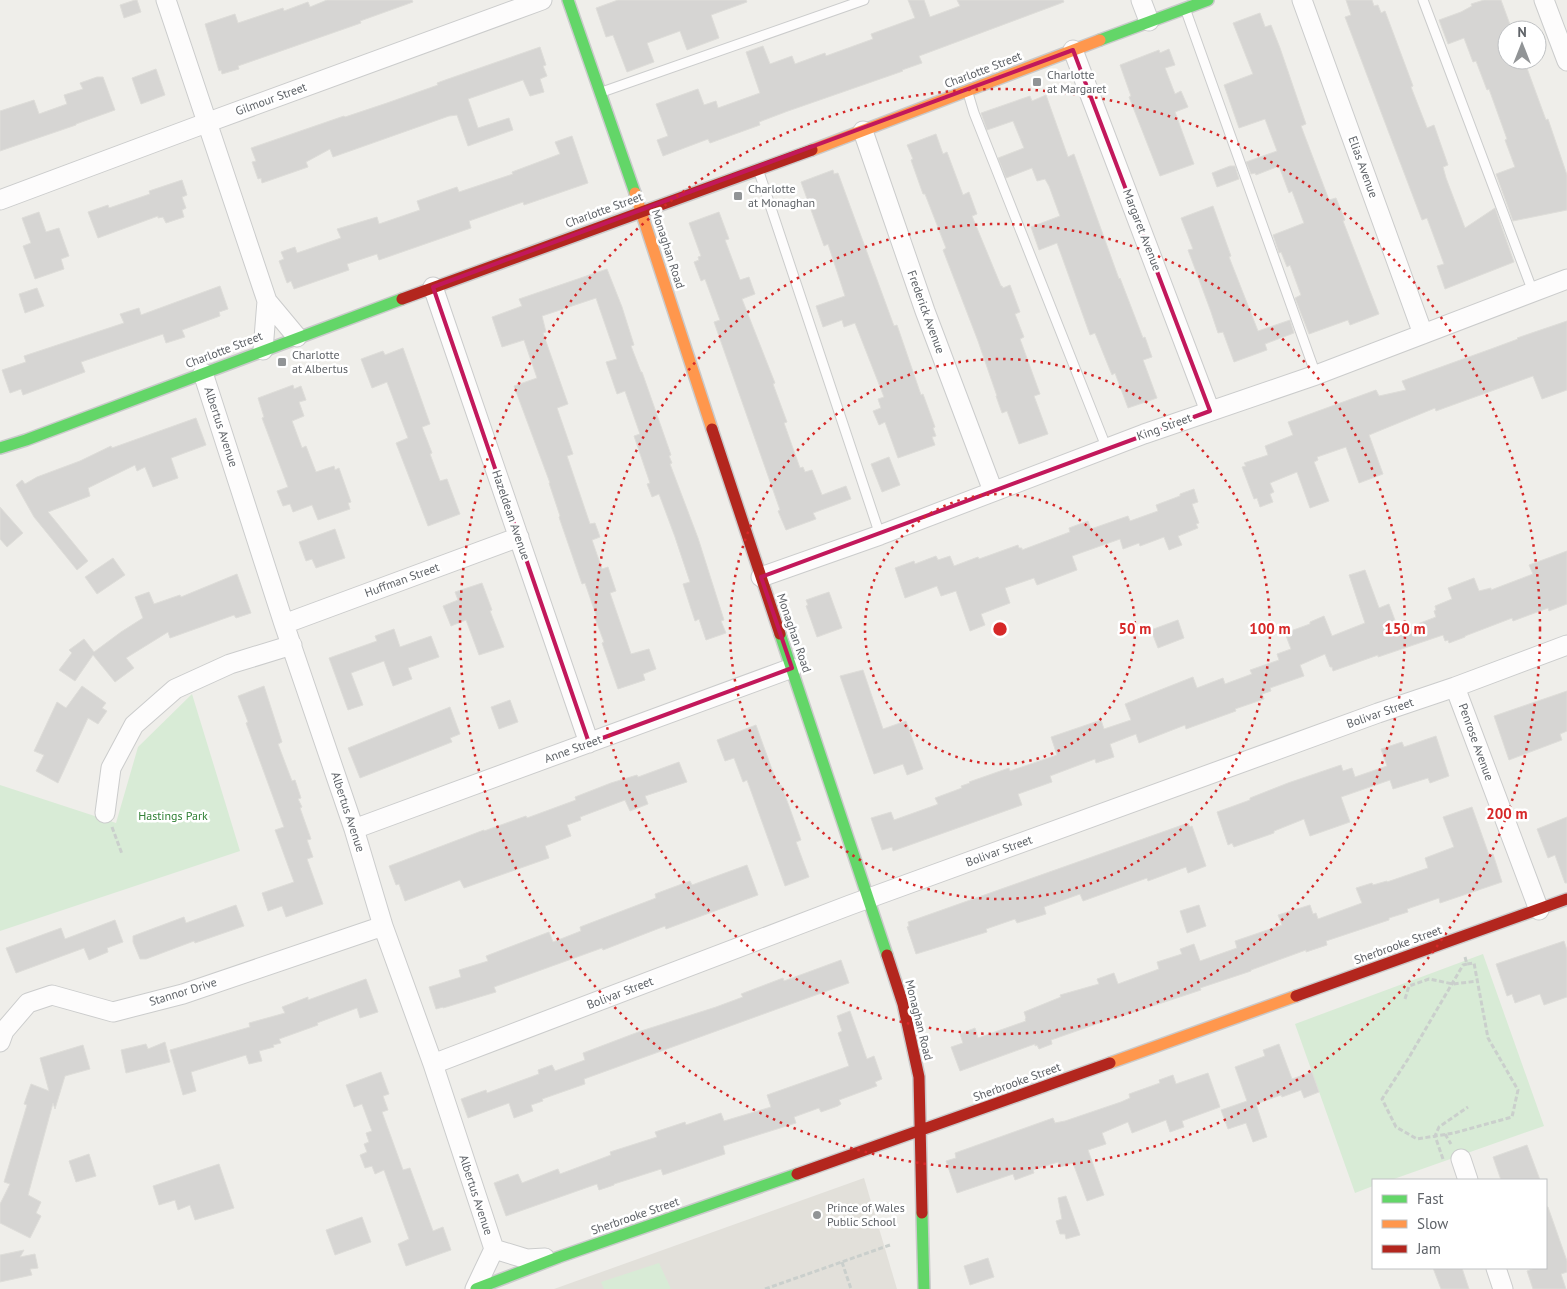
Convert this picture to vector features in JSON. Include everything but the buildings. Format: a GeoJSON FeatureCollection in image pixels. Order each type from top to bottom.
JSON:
{"type":"FeatureCollection","features":[{"type":"Feature","properties":{"kind":"main road","name":"Monaghan Road"},"geometry":{"type":"LineString","coordinates":[[568,0],[641,212],[903,1004],[919,1077],[924,1289]]}},
{"type":"Feature","properties":{"kind":"main road","name":"Charlotte Street"},"geometry":{"type":"LineString","coordinates":[[3,449],[297,337],[758,170],[1208,0]]}},
{"type":"Feature","properties":{"kind":"main road","name":"Sherbrooke Street"},"geometry":{"type":"LineString","coordinates":[[475,1289],[559,1257],[920,1131],[1567,899]]}},
{"type":"Feature","properties":{"kind":"street"},"geometry":{"type":"LineString","coordinates":[[166,0],[267,301],[297,337]]}},
{"type":"Feature","properties":{"kind":"street","name":"Gilmour Street"},"geometry":{"type":"LineString","coordinates":[[0,200],[542,0]]}},
{"type":"Feature","properties":{"kind":"street"},"geometry":{"type":"LineString","coordinates":[[1141,0],[1149,21]]}},
{"type":"Feature","properties":{"kind":"street","name":"Elias Avenue"},"geometry":{"type":"LineString","coordinates":[[1302,0],[1424,334]]}},
{"type":"Feature","properties":{"kind":"street"},"geometry":{"type":"LineString","coordinates":[[1544,0],[1567,61]]}},
{"type":"Feature","properties":{"kind":"street","name":"Margaret Avenue"},"geometry":{"type":"LineString","coordinates":[[1073,50],[1210,411]]}},
{"type":"Feature","properties":{"kind":"street","name":"Frederick Avenue"},"geometry":{"type":"LineString","coordinates":[[863,130],[925,311],[993,491]]}},
{"type":"Feature","properties":{"kind":"street","name":"King Street"},"geometry":{"type":"LineString","coordinates":[[761,577],[880,535],[1144,434],[1316,376],[1567,279]]}},
{"type":"Feature","properties":{"kind":"street","name":"Hazeldean Avenue"},"geometry":{"type":"LineString","coordinates":[[433,287],[590,743]]}},
{"type":"Feature","properties":{"kind":"street"},"geometry":{"type":"LineString","coordinates":[[263,350],[267,301]]}},
{"type":"Feature","properties":{"kind":"street","name":"Albertus Avenue"},"geometry":{"type":"LineString","coordinates":[[204,373],[284,624],[354,829],[383,926],[433,1064],[494,1249],[475,1289]]}},
{"type":"Feature","properties":{"kind":"street","name":"Huffman Street"},"geometry":{"type":"LineString","coordinates":[[284,624],[519,537]]}},
{"type":"Feature","properties":{"kind":"street"},"geometry":{"type":"LineString","coordinates":[[105,813],[111,768],[134,725],[176,689],[230,664],[292,645]]}},
{"type":"Feature","properties":{"kind":"street","name":"Bolivar Street"},"geometry":{"type":"LineString","coordinates":[[433,1064],[868,899],[1567,645]]}},
{"type":"Feature","properties":{"kind":"street","name":"Anne Street"},"geometry":{"type":"LineString","coordinates":[[354,829],[792,668]]}},
{"type":"Feature","properties":{"kind":"street","name":"Penrose Avenue"},"geometry":{"type":"LineString","coordinates":[[1455,687],[1539,910]]}},
{"type":"Feature","properties":{"kind":"street","name":"Stannor Drive"},"geometry":{"type":"LineString","coordinates":[[0,1042],[4,1031],[28,1002],[52,995],[113,1012],[184,994],[383,926]]}},
{"type":"Feature","properties":{"kind":"street"},"geometry":{"type":"LineString","coordinates":[[1453,1163],[1467,1179]]}},
{"type":"Feature","properties":{"kind":"street","name":"Albertus Avenue"},"geometry":{"type":"LineString","coordinates":[[494,1249],[527,1259],[559,1257]]}},
{"type":"Feature","properties":{"kind":"street"},"geometry":{"type":"LineString","coordinates":[[1496,1269],[1503,1289]]}},
{"type":"Feature","properties":{"kind":"lane"},"geometry":{"type":"LineString","coordinates":[[600,93],[864,0]]}},
{"type":"Feature","properties":{"kind":"lane"},"geometry":{"type":"LineString","coordinates":[[1423,0],[1533,292]]}},
{"type":"Feature","properties":{"kind":"lane"},"geometry":{"type":"LineString","coordinates":[[1185,8],[1316,376]]}},
{"type":"Feature","properties":{"kind":"lane"},"geometry":{"type":"LineString","coordinates":[[968,91],[974,112],[1107,449]]}},
{"type":"Feature","properties":{"kind":"lane"},"geometry":{"type":"LineString","coordinates":[[758,170],[880,535]]}},
{"type":"Feature","properties":{"kind":"path"},"geometry":{"type":"LineString","coordinates":[[105,813],[122,854]]}},
{"type":"Feature","properties":{"kind":"path"},"geometry":{"type":"LineString","coordinates":[[1465,957],[1467,964]]}},
{"type":"Feature","properties":{"kind":"path"},"geometry":{"type":"LineString","coordinates":[[1474,963],[1488,1038],[1518,1090],[1512,1117],[1454,1133],[1417,1139],[1396,1127],[1382,1099],[1408,1060],[1463,965],[1467,964],[1474,963]]}},
{"type":"Feature","properties":{"kind":"path"},"geometry":{"type":"LineString","coordinates":[[1405,999],[1409,986],[1429,979],[1452,984],[1478,981]]}},
{"type":"Feature","properties":{"kind":"path"},"geometry":{"type":"LineString","coordinates":[[1435,1136],[1439,1127],[1468,1107]]}},
{"type":"Feature","properties":{"kind":"path"},"geometry":{"type":"LineString","coordinates":[[1435,1136],[1453,1163]]}},
{"type":"Feature","properties":{"kind":"path"},"geometry":{"type":"LineString","coordinates":[[765,1289],[890,1245]]}},
{"type":"Feature","properties":{"kind":"path"},"geometry":{"type":"LineString","coordinates":[[842,1262],[851,1289]]}},
{"type":"Feature","properties":{"kind":"highlighted area"},"geometry":{"type":"Polygon","coordinates":[[[1073,50],[1210,411],[761,577],[792,668],[589,743],[433,287],[1073,50]]]}},
{"type":"Feature","properties":{"kind":"shaded area","name":"Prince of Wales Public School"},"geometry":{"type":"Polygon","coordinates":[[[864,1178],[897,1289],[554,1289],[864,1178]]]}},
{"type":"Feature","properties":{"kind":"green space","name":"Hastings Park"},"geometry":{"type":"Polygon","coordinates":[[[192,694],[240,851],[0,931],[0,785],[116,823],[138,747],[192,694]]]}},
{"type":"Feature","properties":{"kind":"green space"},"geometry":{"type":"Polygon","coordinates":[[[1483,954],[1544,1126],[1394,1179],[1372,1179],[1372,1186],[1355,1193],[1295,1024],[1483,954]]]}},
{"type":"Feature","properties":{"kind":"green space"},"geometry":{"type":"Polygon","coordinates":[[[659,1263],[671,1289],[604,1289],[601,1282],[659,1263]]]}},
{"type":"Feature","properties":{"kind":"traffic: fast"},"geometry":{"type":"LineString","coordinates":[[568,0],[635,193]]}},
{"type":"Feature","properties":{"kind":"traffic: fast"},"geometry":{"type":"LineString","coordinates":[[1100,40],[1208,0]]}},
{"type":"Feature","properties":{"kind":"traffic: fast"},"geometry":{"type":"LineString","coordinates":[[0,448],[26,440],[402,299]]}},
{"type":"Feature","properties":{"kind":"traffic: fast"},"geometry":{"type":"LineString","coordinates":[[780,634],[887,955]]}},
{"type":"Feature","properties":{"kind":"traffic: fast"},"geometry":{"type":"LineString","coordinates":[[476,1289],[559,1257],[797,1174]]}},
{"type":"Feature","properties":{"kind":"traffic: fast"},"geometry":{"type":"LineString","coordinates":[[922,1213],[924,1289]]}},
{"type":"Feature","properties":{"kind":"traffic: slow"},"geometry":{"type":"LineString","coordinates":[[812,150],[1100,40]]}},
{"type":"Feature","properties":{"kind":"traffic: slow"},"geometry":{"type":"LineString","coordinates":[[635,193],[712,429]]}},
{"type":"Feature","properties":{"kind":"traffic: slow"},"geometry":{"type":"LineString","coordinates":[[1110,1063],[1296,996]]}},
{"type":"Feature","properties":{"kind":"traffic: jam"},"geometry":{"type":"LineString","coordinates":[[402,299],[812,150]]}},
{"type":"Feature","properties":{"kind":"traffic: jam"},"geometry":{"type":"LineString","coordinates":[[712,429],[780,634]]}},
{"type":"Feature","properties":{"kind":"traffic: jam"},"geometry":{"type":"LineString","coordinates":[[1296,996],[1567,899]]}},
{"type":"Feature","properties":{"kind":"traffic: jam"},"geometry":{"type":"LineString","coordinates":[[887,955],[903,1004],[919,1077],[922,1213]]}},
{"type":"Feature","properties":{"kind":"traffic: jam"},"geometry":{"type":"LineString","coordinates":[[797,1174],[1110,1063]]}},
{"type":"Feature","properties":{"kind":"place","name":"Charlotte at Margaret"},"geometry":{"type":"Point","coordinates":[1037,82]}},
{"type":"Feature","properties":{"kind":"place","name":"Charlotte at Monaghan"},"geometry":{"type":"Point","coordinates":[738,196]}},
{"type":"Feature","properties":{"kind":"place","name":"Charlotte at Albertus"},"geometry":{"type":"Point","coordinates":[282,362]}},
{"type":"Feature","properties":{"kind":"place","name":"Prince of Wales Public School"},"geometry":{"type":"Point","coordinates":[817,1215]}}]}
